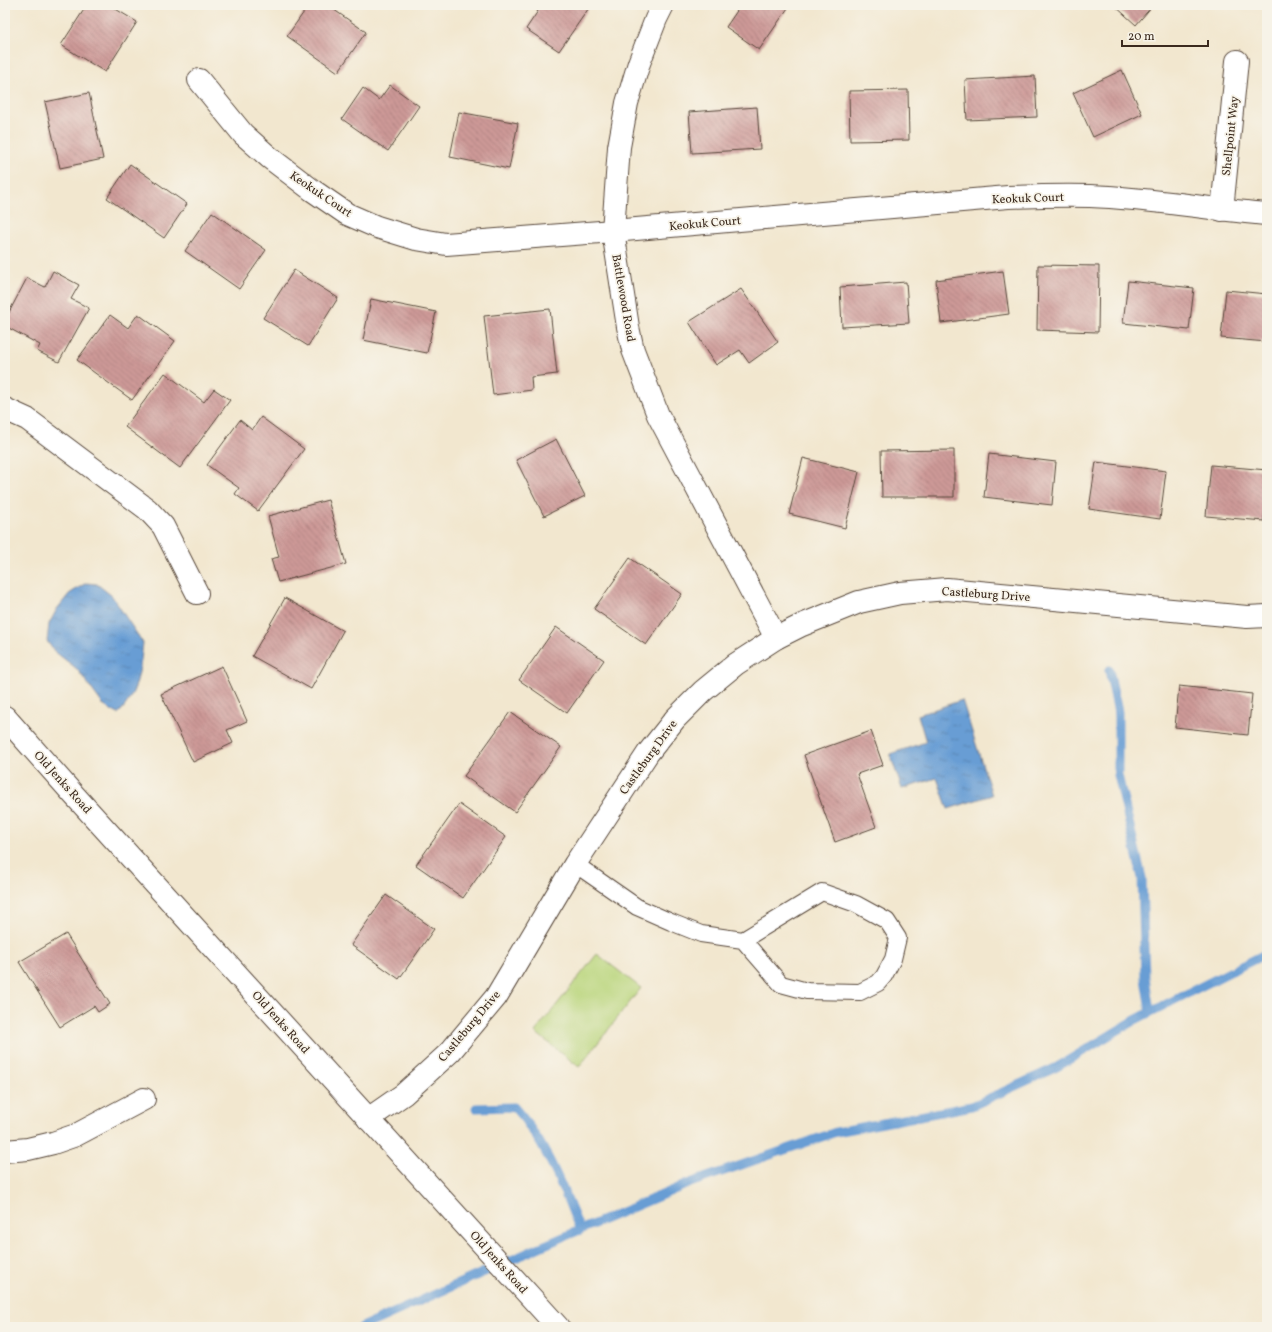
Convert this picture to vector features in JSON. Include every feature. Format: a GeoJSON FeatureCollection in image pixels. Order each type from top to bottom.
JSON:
{"type":"FeatureCollection","features":[{"type":"Feature","properties":{"kind":"street","name":"Battlewood Road"},"geometry":{"type":"LineString","coordinates":[[663,5],[639,63],[627,103],[619,147],[613,231],[628,327],[631,343],[658,415],[776,638]]}},
{"type":"Feature","properties":{"kind":"street","name":"Shellpoint Way"},"geometry":{"type":"LineString","coordinates":[[1222,210],[1237,61]]}},
{"type":"Feature","properties":{"kind":"street","name":"Keokuk Court"},"geometry":{"type":"LineString","coordinates":[[198,80],[243,134],[270,158],[347,214],[377,227],[416,239],[446,244],[1008,197],[1092,196],[1154,201],[1267,214]]}},
{"type":"Feature","properties":{"kind":"street"},"geometry":{"type":"LineString","coordinates":[[5,409],[27,419],[147,509],[164,526],[197,593]]}},
{"type":"Feature","properties":{"kind":"street","name":"Castleburg Drive"},"geometry":{"type":"LineString","coordinates":[[368,1119],[404,1094],[450,1052],[496,997],[575,864],[648,753],[675,718],[703,691],[736,664],[776,638],[802,624],[859,602],[900,593],[947,589],[1247,617],[1267,616]]}},
{"type":"Feature","properties":{"kind":"street","name":"Old Jenks Road"},"geometry":{"type":"LineString","coordinates":[[5,717],[64,784],[558,1327]]}},
{"type":"Feature","properties":{"kind":"street"},"geometry":{"type":"LineString","coordinates":[[5,1151],[28,1149],[76,1135],[144,1099]]}},
{"type":"Feature","properties":{"kind":"lane"},"geometry":{"type":"LineString","coordinates":[[575,864],[637,907],[701,934],[743,940],[822,892],[856,904],[887,921],[898,938],[893,959],[884,976],[878,983],[860,992],[807,991],[782,984],[743,940]]}},
{"type":"Feature","properties":{"kind":"green space"},"geometry":{"type":"Polygon","coordinates":[[[597,954],[641,988],[579,1067],[535,1032],[597,954]]]}},
{"type":"Feature","properties":{"kind":"water"},"geometry":{"type":"Polygon","coordinates":[[[86,583],[97,584],[112,596],[143,643],[141,663],[134,690],[125,706],[118,714],[104,706],[77,669],[54,651],[47,641],[49,624],[57,609],[69,594],[86,583]]]}},
{"type":"Feature","properties":{"kind":"water"},"geometry":{"type":"Polygon","coordinates":[[[962,700],[992,795],[948,809],[937,778],[902,789],[890,754],[926,742],[918,715],[962,700]]]}},
{"type":"Feature","properties":{"kind":"building"},"geometry":{"type":"Polygon","coordinates":[[[87,5],[109,5],[137,22],[105,72],[61,45],[87,5]]]}},
{"type":"Feature","properties":{"kind":"building"},"geometry":{"type":"Polygon","coordinates":[[[309,5],[327,5],[366,32],[338,72],[287,36],[309,5]]]}},
{"type":"Feature","properties":{"kind":"building"},"geometry":{"type":"Polygon","coordinates":[[[529,5],[591,5],[559,51],[526,29],[538,11],[529,5]]]}},
{"type":"Feature","properties":{"kind":"building"},"geometry":{"type":"Polygon","coordinates":[[[741,5],[790,5],[759,50],[726,27],[741,5]]]}},
{"type":"Feature","properties":{"kind":"building"},"geometry":{"type":"Polygon","coordinates":[[[1114,5],[1153,5],[1136,25],[1114,5]]]}},
{"type":"Feature","properties":{"kind":"building"},"geometry":{"type":"Polygon","coordinates":[[[1122,70],[1142,114],[1093,137],[1073,93],[1122,70]]]}},
{"type":"Feature","properties":{"kind":"building"},"geometry":{"type":"Polygon","coordinates":[[[1035,76],[1037,117],[967,120],[965,80],[1035,76]]]}},
{"type":"Feature","properties":{"kind":"building"},"geometry":{"type":"Polygon","coordinates":[[[390,85],[419,106],[388,151],[342,119],[363,88],[379,100],[390,85]]]}},
{"type":"Feature","properties":{"kind":"building"},"geometry":{"type":"Polygon","coordinates":[[[908,90],[909,140],[850,141],[849,91],[908,90]]]}},
{"type":"Feature","properties":{"kind":"building"},"geometry":{"type":"Polygon","coordinates":[[[89,93],[103,159],[60,168],[45,102],[89,93]]]}},
{"type":"Feature","properties":{"kind":"building"},"geometry":{"type":"Polygon","coordinates":[[[757,107],[760,149],[692,153],[689,112],[757,107]]]}},
{"type":"Feature","properties":{"kind":"building"},"geometry":{"type":"Polygon","coordinates":[[[459,112],[518,123],[509,169],[450,157],[459,112]]]}},
{"type":"Feature","properties":{"kind":"building"},"geometry":{"type":"Polygon","coordinates":[[[130,164],[187,204],[164,238],[107,198],[130,164]]]}},
{"type":"Feature","properties":{"kind":"building"},"geometry":{"type":"Polygon","coordinates":[[[212,212],[266,250],[239,289],[185,251],[212,212]]]}},
{"type":"Feature","properties":{"kind":"building"},"geometry":{"type":"Polygon","coordinates":[[[1038,265],[1099,266],[1098,332],[1037,330],[1038,265]]]}},
{"type":"Feature","properties":{"kind":"building"},"geometry":{"type":"Polygon","coordinates":[[[294,270],[338,298],[308,346],[263,318],[294,270]]]}},
{"type":"Feature","properties":{"kind":"building"},"geometry":{"type":"Polygon","coordinates":[[[53,271],[79,285],[71,299],[89,308],[59,362],[37,351],[40,345],[5,326],[5,320],[27,278],[45,287],[53,271]]]}},
{"type":"Feature","properties":{"kind":"building"},"geometry":{"type":"Polygon","coordinates":[[[1003,271],[1009,314],[941,323],[936,280],[1003,271]]]}},
{"type":"Feature","properties":{"kind":"building"},"geometry":{"type":"Polygon","coordinates":[[[1128,281],[1194,288],[1189,330],[1123,323],[1128,281]]]}},
{"type":"Feature","properties":{"kind":"building"},"geometry":{"type":"Polygon","coordinates":[[[906,282],[909,323],[842,327],[840,287],[906,282]]]}},
{"type":"Feature","properties":{"kind":"building"},"geometry":{"type":"Polygon","coordinates":[[[741,289],[778,342],[749,363],[740,350],[716,365],[689,322],[741,289]]]}},
{"type":"Feature","properties":{"kind":"building"},"geometry":{"type":"Polygon","coordinates":[[[1226,290],[1267,294],[1267,342],[1221,338],[1226,290]]]}},
{"type":"Feature","properties":{"kind":"building"},"geometry":{"type":"Polygon","coordinates":[[[371,299],[436,312],[427,353],[363,340],[371,299]]]}},
{"type":"Feature","properties":{"kind":"building"},"geometry":{"type":"Polygon","coordinates":[[[550,309],[557,374],[531,377],[532,390],[493,395],[484,316],[550,309]]]}},
{"type":"Feature","properties":{"kind":"building"},"geometry":{"type":"Polygon","coordinates":[[[138,314],[175,341],[132,400],[77,360],[110,315],[128,328],[138,314]]]}},
{"type":"Feature","properties":{"kind":"building"},"geometry":{"type":"Polygon","coordinates":[[[165,373],[204,402],[214,389],[230,400],[180,468],[125,427],[165,373]]]}},
{"type":"Feature","properties":{"kind":"building"},"geometry":{"type":"Polygon","coordinates":[[[261,417],[304,449],[258,511],[235,494],[239,488],[207,465],[240,420],[252,430],[261,417]]]}},
{"type":"Feature","properties":{"kind":"building"},"geometry":{"type":"Polygon","coordinates":[[[556,439],[585,496],[544,516],[516,460],[556,439]]]}},
{"type":"Feature","properties":{"kind":"building"},"geometry":{"type":"Polygon","coordinates":[[[954,450],[954,497],[882,497],[881,451],[954,450]]]}},
{"type":"Feature","properties":{"kind":"building"},"geometry":{"type":"Polygon","coordinates":[[[989,454],[1056,462],[1052,505],[984,497],[989,454]]]}},
{"type":"Feature","properties":{"kind":"building"},"geometry":{"type":"Polygon","coordinates":[[[803,458],[859,472],[845,528],[789,514],[803,458]]]}},
{"type":"Feature","properties":{"kind":"building"},"geometry":{"type":"Polygon","coordinates":[[[1096,462],[1166,471],[1160,519],[1089,509],[1096,462]]]}},
{"type":"Feature","properties":{"kind":"building"},"geometry":{"type":"Polygon","coordinates":[[[1211,465],[1267,470],[1264,521],[1206,516],[1211,465]]]}},
{"type":"Feature","properties":{"kind":"building"},"geometry":{"type":"Polygon","coordinates":[[[328,500],[346,564],[278,582],[271,559],[279,557],[268,516],[328,500]]]}},
{"type":"Feature","properties":{"kind":"building"},"geometry":{"type":"Polygon","coordinates":[[[630,558],[682,594],[646,645],[594,609],[630,558]]]}},
{"type":"Feature","properties":{"kind":"building"},"geometry":{"type":"Polygon","coordinates":[[[285,598],[343,631],[311,689],[252,656],[285,598]]]}},
{"type":"Feature","properties":{"kind":"building"},"geometry":{"type":"Polygon","coordinates":[[[556,627],[604,660],[567,713],[519,680],[556,627]]]}},
{"type":"Feature","properties":{"kind":"building"},"geometry":{"type":"Polygon","coordinates":[[[222,666],[247,721],[227,730],[233,743],[193,762],[161,694],[222,666]]]}},
{"type":"Feature","properties":{"kind":"building"},"geometry":{"type":"Polygon","coordinates":[[[1179,686],[1252,694],[1248,735],[1175,727],[1179,686]]]}},
{"type":"Feature","properties":{"kind":"building"},"geometry":{"type":"Polygon","coordinates":[[[510,712],[561,747],[515,812],[464,776],[510,712]]]}},
{"type":"Feature","properties":{"kind":"building"},"geometry":{"type":"Polygon","coordinates":[[[871,731],[883,765],[857,774],[876,827],[835,842],[804,755],[871,731]]]}},
{"type":"Feature","properties":{"kind":"building"},"geometry":{"type":"Polygon","coordinates":[[[459,804],[506,837],[463,898],[416,865],[459,804]]]}},
{"type":"Feature","properties":{"kind":"building"},"geometry":{"type":"Polygon","coordinates":[[[386,895],[434,929],[399,979],[351,945],[386,895]]]}},
{"type":"Feature","properties":{"kind":"building"},"geometry":{"type":"Polygon","coordinates":[[[66,934],[110,1004],[98,1012],[94,1006],[60,1027],[19,962],[66,934]]]}},
{"type":"Feature","properties":{"kind":"waterway"},"geometry":{"type":"LineString","coordinates":[[1109,670],[1118,712],[1118,775],[1142,878],[1145,978],[1150,1011]]}},
{"type":"Feature","properties":{"kind":"waterway"},"geometry":{"type":"LineString","coordinates":[[362,1327],[540,1247],[690,1183],[836,1132],[972,1106],[1057,1067],[1135,1020],[1267,953]]}},
{"type":"Feature","properties":{"kind":"waterway"},"geometry":{"type":"LineString","coordinates":[[476,1108],[514,1107],[535,1135],[544,1150],[560,1181],[580,1230]]}}]}
